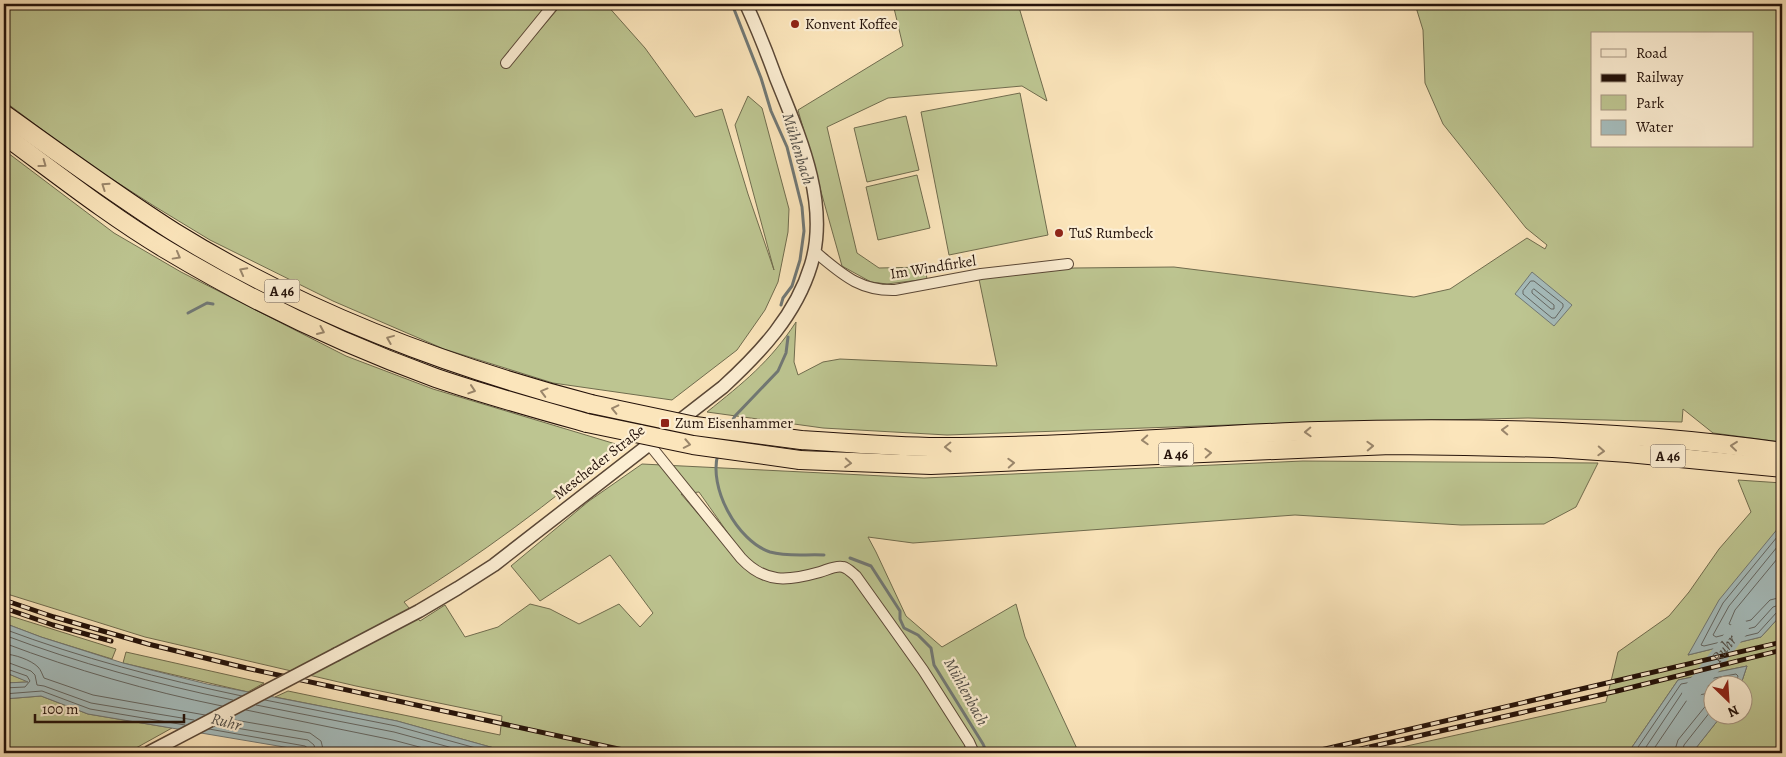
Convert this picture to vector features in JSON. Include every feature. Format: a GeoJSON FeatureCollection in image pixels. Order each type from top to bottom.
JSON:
{"type":"FeatureCollection","features":[{"type":"Feature","properties":{"kind":"highway","name":"A 46"},"geometry":{"type":"LineString","coordinates":[[4,114],[83,172],[175,233],[302,301],[442,360],[536,390],[591,404],[696,426],[801,440],[930,447],[1067,444],[1390,429],[1553,440],[1782,468]]}},
{"type":"Feature","properties":{"kind":"highway","name":"A 46"},"geometry":{"type":"LineString","coordinates":[[4,135],[126,224],[166,250],[292,318],[382,357],[435,377],[525,406],[588,423],[693,445],[800,460],[931,466],[1391,445],[1553,440],[1690,442],[1782,452]]}},
{"type":"Feature","properties":{"kind":"street"},"geometry":{"type":"LineString","coordinates":[[506,63],[554,4]]}},
{"type":"Feature","properties":{"kind":"street","name":"Mescheder Straße"},"geometry":{"type":"LineString","coordinates":[[148,753],[427,606],[494,565],[723,387],[765,346],[798,298],[808,275],[814,252],[816,210],[810,174],[790,112],[746,4]]}},
{"type":"Feature","properties":{"kind":"street","name":"Im Windfirkel"},"geometry":{"type":"LineString","coordinates":[[814,252],[854,282],[864,287],[883,291],[981,274],[1068,264]]}},
{"type":"Feature","properties":{"kind":"street"},"geometry":{"type":"LineString","coordinates":[[649,444],[741,558],[754,570],[770,578],[782,579],[795,578],[843,567],[856,576],[923,670],[974,753]]}},
{"type":"Feature","properties":{"kind":"green space"},"geometry":{"type":"Polygon","coordinates":[[[4,4],[553,4],[524,40],[528,44],[562,4],[606,4],[645,48],[695,117],[722,109],[774,270],[735,125],[748,96],[762,108],[789,209],[788,232],[778,282],[765,310],[737,350],[672,400],[553,383],[444,349],[333,301],[210,240],[84,161],[4,101],[4,4]]]}},
{"type":"Feature","properties":{"kind":"green space"},"geometry":{"type":"Polygon","coordinates":[[[893,4],[1018,4],[1047,101],[1022,86],[888,98],[827,127],[857,253],[879,268],[925,267],[927,279],[887,284],[871,282],[842,266],[798,110],[903,46],[893,4]]]}},
{"type":"Feature","properties":{"kind":"green space"},"geometry":{"type":"Polygon","coordinates":[[[1415,4],[1782,4],[1782,442],[1713,433],[1683,409],[1682,422],[1528,418],[1229,425],[947,435],[823,428],[707,412],[766,360],[796,322],[794,362],[798,375],[823,362],[840,359],[997,366],[979,279],[1074,268],[1174,267],[1414,297],[1450,289],[1527,238],[1545,249],[1547,245],[1526,228],[1443,124],[1425,83],[1423,30],[1415,4]]]}},
{"type":"Feature","properties":{"kind":"green space"},"geometry":{"type":"Polygon","coordinates":[[[1020,93],[1048,235],[949,255],[921,112],[1020,93]]]}},
{"type":"Feature","properties":{"kind":"green space"},"geometry":{"type":"Polygon","coordinates":[[[906,116],[919,170],[867,182],[854,128],[906,116]]]}},
{"type":"Feature","properties":{"kind":"green space"},"geometry":{"type":"Polygon","coordinates":[[[4,150],[114,233],[181,272],[346,356],[433,389],[619,445],[515,527],[461,566],[404,602],[420,621],[445,605],[465,637],[498,627],[530,604],[550,609],[579,624],[619,604],[640,627],[653,613],[610,555],[540,601],[511,566],[589,501],[642,464],[924,478],[1303,461],[1598,463],[1576,507],[1544,524],[1461,525],[1295,515],[913,543],[868,537],[906,616],[942,647],[1016,604],[1025,637],[1079,753],[977,753],[977,748],[922,660],[868,586],[968,748],[968,753],[512,753],[397,721],[275,697],[288,691],[500,735],[502,716],[356,686],[145,637],[4,593],[4,150]],[[699,492],[681,494],[725,545],[735,543],[699,492]]]}},
{"type":"Feature","properties":{"kind":"green space"},"geometry":{"type":"Polygon","coordinates":[[[917,175],[930,228],[878,240],[866,187],[917,175]]]}},
{"type":"Feature","properties":{"kind":"green space"},"geometry":{"type":"Polygon","coordinates":[[[1738,480],[1782,483],[1782,525],[1688,655],[1761,637],[1782,614],[1782,753],[1692,753],[1715,724],[1754,724],[1754,674],[1744,674],[1747,666],[1678,680],[1628,753],[1375,753],[1606,702],[1618,652],[1669,616],[1689,592],[1719,549],[1751,512],[1738,480]]]}},
{"type":"Feature","properties":{"kind":"green space"},"geometry":{"type":"Polygon","coordinates":[[[4,614],[116,649],[112,659],[41,637],[4,623],[4,614]]]}},
{"type":"Feature","properties":{"kind":"green space"},"geometry":{"type":"Polygon","coordinates":[[[126,652],[264,683],[248,692],[123,663],[126,652]]]}},
{"type":"Feature","properties":{"kind":"green space"},"geometry":{"type":"Polygon","coordinates":[[[4,672],[29,682],[4,683],[4,672]]]}},
{"type":"Feature","properties":{"kind":"green space"},"geometry":{"type":"Polygon","coordinates":[[[41,696],[88,714],[172,728],[127,753],[4,753],[4,699],[41,696]]]}},
{"type":"Feature","properties":{"kind":"water"},"geometry":{"type":"Polygon","coordinates":[[[1532,272],[1572,305],[1554,326],[1515,294],[1532,272]]]}},
{"type":"Feature","properties":{"kind":"water"},"geometry":{"type":"Polygon","coordinates":[[[1782,525],[1782,614],[1761,637],[1688,655],[1719,600],[1782,525]]]}},
{"type":"Feature","properties":{"kind":"water"},"geometry":{"type":"Polygon","coordinates":[[[4,623],[123,663],[207,684],[397,721],[512,753],[337,753],[308,751],[88,714],[41,696],[4,699],[4,683],[28,682],[4,672],[4,623]]]}},
{"type":"Feature","properties":{"kind":"water"},"geometry":{"type":"Polygon","coordinates":[[[1747,666],[1744,674],[1708,674],[1747,666]]]}},
{"type":"Feature","properties":{"kind":"water"},"geometry":{"type":"Polygon","coordinates":[[[1704,675],[1704,724],[1715,724],[1692,753],[1628,753],[1678,680],[1704,675]]]}},
{"type":"Feature","properties":{"kind":"waterway","name":"Mühlenbach"},"geometry":{"type":"LineString","coordinates":[[732,4],[761,78],[771,111],[787,147],[802,207],[804,231],[800,260],[792,286],[783,298],[781,305]]}},
{"type":"Feature","properties":{"kind":"waterway"},"geometry":{"type":"LineString","coordinates":[[188,313],[207,303],[213,304]]}},
{"type":"Feature","properties":{"kind":"waterway","name":"Mühlenbach"},"geometry":{"type":"LineString","coordinates":[[730,425],[735,416],[778,371],[786,353],[788,337]]}},
{"type":"Feature","properties":{"kind":"waterway","name":"Mühlenbach"},"geometry":{"type":"LineString","coordinates":[[718,454],[716,467],[717,482],[721,497],[736,525],[747,537],[758,546],[777,554],[824,555]]}},
{"type":"Feature","properties":{"kind":"waterway","name":"Mühlenbach"},"geometry":{"type":"LineString","coordinates":[[850,558],[871,566],[900,611],[900,619],[904,628],[918,635],[931,648],[934,665],[987,753]]}},
{"type":"Feature","properties":{"kind":"waterway","name":"Ruhr"},"geometry":{"type":"LineString","coordinates":[[1691,693],[1740,628]]}},
{"type":"Feature","properties":{"kind":"railway"},"geometry":{"type":"LineString","coordinates":[[4,600],[54,617],[148,644],[246,668],[637,753]]}},
{"type":"Feature","properties":{"kind":"railway"},"geometry":{"type":"LineString","coordinates":[[4,608],[53,625],[111,641]]}},
{"type":"Feature","properties":{"kind":"railway"},"geometry":{"type":"LineString","coordinates":[[1308,753],[1782,642]]}},
{"type":"Feature","properties":{"kind":"railway"},"geometry":{"type":"LineString","coordinates":[[1343,753],[1617,691],[1782,650]]}},
{"type":"Feature","properties":{"kind":"place","name":"Konvent Koffee"},"geometry":{"type":"Point","coordinates":[795,24]}},
{"type":"Feature","properties":{"kind":"place","name":"TuS Rumbeck"},"geometry":{"type":"Point","coordinates":[1059,233]}},
{"type":"Feature","properties":{"kind":"place","name":"Zum Eisenhammer"},"geometry":{"type":"Point","coordinates":[665,423]}}]}
